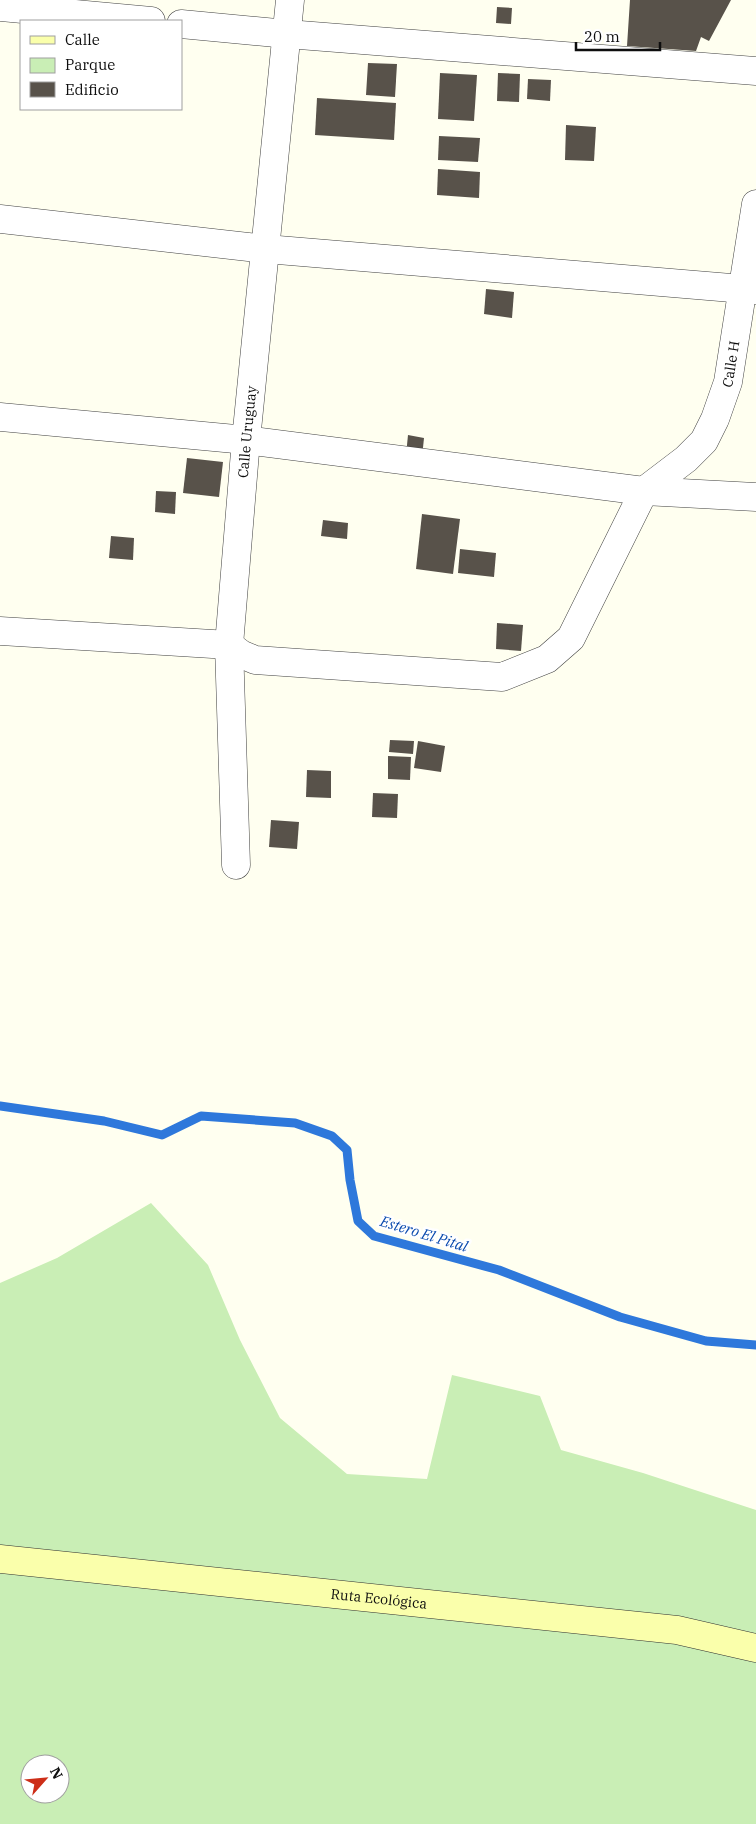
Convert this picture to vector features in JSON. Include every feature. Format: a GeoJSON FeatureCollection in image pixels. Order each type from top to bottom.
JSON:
{"type":"FeatureCollection","features":[{"type":"Feature","properties":{"kind":"main road","name":"Ruta Ecológica"},"geometry":{"type":"LineString","coordinates":[[0,1558],[677,1630],[756,1648]]}},
{"type":"Feature","properties":{"kind":"street","name":"Calle Uruguay"},"geometry":{"type":"LineString","coordinates":[[236,865],[229,645],[246,440],[290,0]]}},
{"type":"Feature","properties":{"kind":"street"},"geometry":{"type":"LineString","coordinates":[[0,7],[141,20]]}},
{"type":"Feature","properties":{"kind":"street"},"geometry":{"type":"LineString","coordinates":[[182,24],[756,71]]}},
{"type":"Feature","properties":{"kind":"street","name":"Calle H"},"geometry":{"type":"LineString","coordinates":[[644,491],[686,460],[704,441],[711,426],[728,382],[750,290],[756,204]]}},
{"type":"Feature","properties":{"kind":"street"},"geometry":{"type":"LineString","coordinates":[[0,219],[266,249],[750,290]]}},
{"type":"Feature","properties":{"kind":"street"},"geometry":{"type":"LineString","coordinates":[[0,418],[246,440],[644,491],[756,498]]}},
{"type":"Feature","properties":{"kind":"street"},"geometry":{"type":"LineString","coordinates":[[0,631],[229,645],[241,654],[255,660],[502,677],[547,659],[571,638],[644,491]]}},
{"type":"Feature","properties":{"kind":"green space"},"geometry":{"type":"Polygon","coordinates":[[[151,1203],[208,1265],[240,1340],[280,1418],[347,1474],[427,1479],[452,1375],[540,1396],[561,1450],[643,1473],[756,1510],[756,1824],[0,1824],[0,1283],[57,1258],[151,1203]]]}},
{"type":"Feature","properties":{"kind":"building"},"geometry":{"type":"Polygon","coordinates":[[[630,0],[731,0],[709,41],[701,37],[696,51],[627,46],[630,0]]]}},
{"type":"Feature","properties":{"kind":"building"},"geometry":{"type":"Polygon","coordinates":[[[497,7],[512,8],[511,24],[496,23],[497,7]]]}},
{"type":"Feature","properties":{"kind":"building"},"geometry":{"type":"Polygon","coordinates":[[[368,63],[397,64],[395,97],[366,95],[368,63]]]}},
{"type":"Feature","properties":{"kind":"building"},"geometry":{"type":"Polygon","coordinates":[[[440,73],[477,75],[474,121],[438,119],[440,73]]]}},
{"type":"Feature","properties":{"kind":"building"},"geometry":{"type":"Polygon","coordinates":[[[498,73],[520,74],[519,102],[497,101],[498,73]]]}},
{"type":"Feature","properties":{"kind":"building"},"geometry":{"type":"Polygon","coordinates":[[[528,79],[551,80],[550,101],[527,99],[528,79]]]}},
{"type":"Feature","properties":{"kind":"building"},"geometry":{"type":"Polygon","coordinates":[[[317,98],[396,103],[394,140],[315,135],[317,98]]]}},
{"type":"Feature","properties":{"kind":"building"},"geometry":{"type":"Polygon","coordinates":[[[566,125],[596,127],[594,161],[565,160],[566,125]]]}},
{"type":"Feature","properties":{"kind":"building"},"geometry":{"type":"Polygon","coordinates":[[[439,136],[480,138],[478,162],[438,160],[439,136]]]}},
{"type":"Feature","properties":{"kind":"building"},"geometry":{"type":"Polygon","coordinates":[[[438,169],[480,172],[479,198],[437,195],[438,169]]]}},
{"type":"Feature","properties":{"kind":"building"},"geometry":{"type":"Polygon","coordinates":[[[486,289],[514,292],[512,318],[484,314],[486,289]]]}},
{"type":"Feature","properties":{"kind":"building"},"geometry":{"type":"Polygon","coordinates":[[[408,435],[424,438],[422,457],[406,455],[408,435]]]}},
{"type":"Feature","properties":{"kind":"building"},"geometry":{"type":"Polygon","coordinates":[[[187,458],[223,462],[219,497],[183,493],[187,458]]]}},
{"type":"Feature","properties":{"kind":"building"},"geometry":{"type":"Polygon","coordinates":[[[156,491],[176,492],[175,514],[155,512],[156,491]]]}},
{"type":"Feature","properties":{"kind":"building"},"geometry":{"type":"Polygon","coordinates":[[[422,514],[460,519],[453,574],[416,569],[422,514]]]}},
{"type":"Feature","properties":{"kind":"building"},"geometry":{"type":"Polygon","coordinates":[[[323,520],[348,523],[347,539],[321,536],[323,520]]]}},
{"type":"Feature","properties":{"kind":"building"},"geometry":{"type":"Polygon","coordinates":[[[111,536],[134,538],[133,560],[109,558],[111,536]]]}},
{"type":"Feature","properties":{"kind":"building"},"geometry":{"type":"Polygon","coordinates":[[[460,549],[496,553],[494,577],[458,573],[460,549]]]}},
{"type":"Feature","properties":{"kind":"building"},"geometry":{"type":"Polygon","coordinates":[[[497,623],[523,625],[521,651],[496,649],[497,623]]]}},
{"type":"Feature","properties":{"kind":"building"},"geometry":{"type":"Polygon","coordinates":[[[390,740],[414,741],[413,754],[389,752],[390,740]]]}},
{"type":"Feature","properties":{"kind":"building"},"geometry":{"type":"Polygon","coordinates":[[[418,741],[445,746],[441,772],[414,768],[418,741]]]}},
{"type":"Feature","properties":{"kind":"building"},"geometry":{"type":"Polygon","coordinates":[[[388,756],[411,757],[410,780],[388,779],[388,756]]]}},
{"type":"Feature","properties":{"kind":"building"},"geometry":{"type":"Polygon","coordinates":[[[307,770],[331,771],[331,798],[306,797],[307,770]]]}},
{"type":"Feature","properties":{"kind":"building"},"geometry":{"type":"Polygon","coordinates":[[[373,793],[398,794],[397,818],[372,817],[373,793]]]}},
{"type":"Feature","properties":{"kind":"building"},"geometry":{"type":"Polygon","coordinates":[[[271,820],[299,822],[297,849],[269,847],[271,820]]]}},
{"type":"Feature","properties":{"kind":"waterway","name":"Estero El Pital"},"geometry":{"type":"LineString","coordinates":[[0,1106],[104,1121],[162,1135],[201,1116],[295,1123],[332,1136],[347,1150],[350,1180],[358,1221],[374,1236],[499,1270],[620,1317],[706,1341],[756,1345]]}}]}
